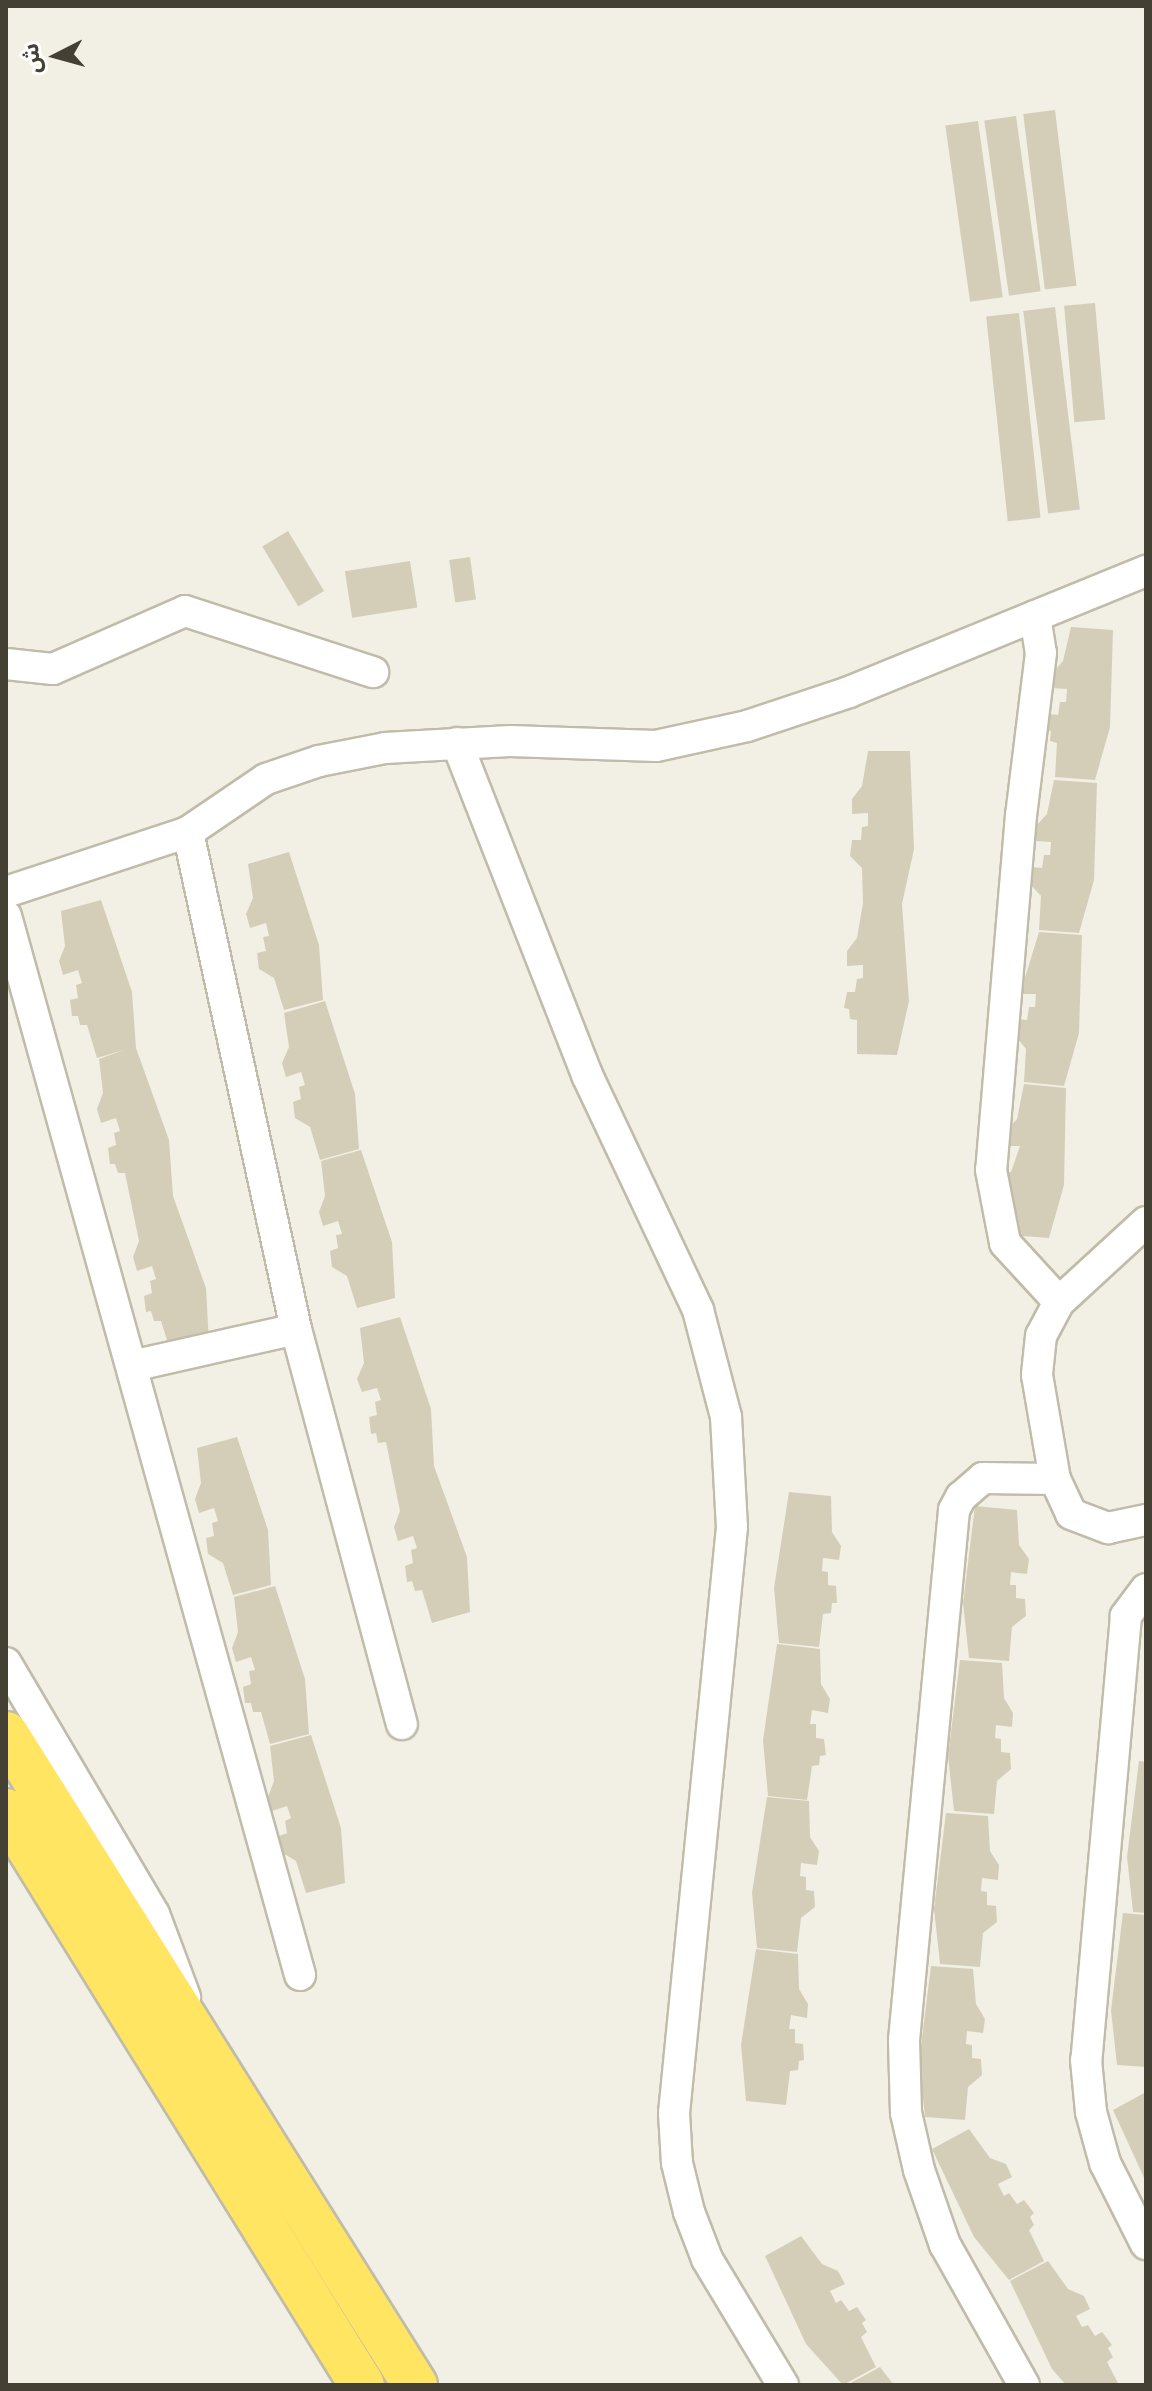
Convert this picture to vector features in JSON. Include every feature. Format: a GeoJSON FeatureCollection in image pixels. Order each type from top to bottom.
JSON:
{"type":"FeatureCollection","features":[{"type":"Feature","properties":{"kind":"highway"},"geometry":{"type":"LineString","coordinates":[[6,1734],[415,2385]]}},
{"type":"Feature","properties":{"kind":"highway"},"geometry":{"type":"LineString","coordinates":[[6,1811],[362,2385]]}},
{"type":"Feature","properties":{"kind":"street"},"geometry":{"type":"LineString","coordinates":[[6,892],[188,832],[266,779],[319,761],[385,748],[457,743],[656,746],[732,729],[849,692],[1146,571]]}},
{"type":"Feature","properties":{"kind":"street"},"geometry":{"type":"LineString","coordinates":[[6,664],[53,669],[185,611],[373,672]]}},
{"type":"Feature","properties":{"kind":"street"},"geometry":{"type":"LineString","coordinates":[[1035,616],[1041,653],[1021,815],[991,1170],[1005,1243],[1059,1302]]}},
{"type":"Feature","properties":{"kind":"street"},"geometry":{"type":"LineString","coordinates":[[457,743],[587,1075],[698,1310],[726,1417],[732,1527],[674,2113],[677,2163],[698,2235],[783,2385]]}},
{"type":"Feature","properties":{"kind":"street"},"geometry":{"type":"LineString","coordinates":[[188,832],[296,1329],[402,1724]]}},
{"type":"Feature","properties":{"kind":"street"},"geometry":{"type":"LineString","coordinates":[[6,916],[300,1975]]}},
{"type":"Feature","properties":{"kind":"street"},"geometry":{"type":"LineString","coordinates":[[1146,1222],[1059,1302],[1041,1336],[1037,1365],[1055,1479],[1071,1514],[1088,1525],[1108,1528],[1146,1520]]}},
{"type":"Feature","properties":{"kind":"street"},"geometry":{"type":"LineString","coordinates":[[132,1366],[296,1329]]}},
{"type":"Feature","properties":{"kind":"street"},"geometry":{"type":"LineString","coordinates":[[1024,2385],[945,2245],[919,2170],[906,2113],[904,2040],[954,1510],[961,1497],[983,1478],[1055,1479]]}},
{"type":"Feature","properties":{"kind":"street"},"geometry":{"type":"LineString","coordinates":[[1146,1589],[1126,1616],[1086,2060],[1091,2112],[1105,2163],[1146,2244]]}},
{"type":"Feature","properties":{"kind":"street"},"geometry":{"type":"LineString","coordinates":[[6,1663],[154,1914],[194,2030]]}},
{"type":"Feature","properties":{"kind":"building"},"geometry":{"type":"Polygon","coordinates":[[[1055,110],[1077,286],[1045,290],[1023,114],[1055,110]]]}},
{"type":"Feature","properties":{"kind":"building"},"geometry":{"type":"Polygon","coordinates":[[[1016,116],[1041,291],[1009,296],[984,120],[1016,116]]]}},
{"type":"Feature","properties":{"kind":"building"},"geometry":{"type":"Polygon","coordinates":[[[978,121],[1003,297],[970,302],[945,126],[978,121]]]}},
{"type":"Feature","properties":{"kind":"building"},"geometry":{"type":"Polygon","coordinates":[[[1095,303],[1105,420],[1074,422],[1064,306],[1095,303]]]}},
{"type":"Feature","properties":{"kind":"building"},"geometry":{"type":"Polygon","coordinates":[[[1055,307],[1080,509],[1048,513],[1023,311],[1055,307]]]}},
{"type":"Feature","properties":{"kind":"building"},"geometry":{"type":"Polygon","coordinates":[[[1019,313],[1041,518],[1008,521],[986,316],[1019,313]]]}},
{"type":"Feature","properties":{"kind":"building"},"geometry":{"type":"Polygon","coordinates":[[[288,531],[324,591],[298,606],[262,546],[288,531]]]}},
{"type":"Feature","properties":{"kind":"building"},"geometry":{"type":"Polygon","coordinates":[[[470,557],[476,600],[455,603],[449,560],[470,557]]]}},
{"type":"Feature","properties":{"kind":"building"},"geometry":{"type":"Polygon","coordinates":[[[410,561],[417,607],[352,618],[345,571],[410,561]]]}},
{"type":"Feature","properties":{"kind":"building"},"geometry":{"type":"Polygon","coordinates":[[[1071,627],[1113,630],[1110,727],[1095,780],[1055,777],[1057,743],[1050,741],[1051,731],[1046,730],[1049,714],[1058,715],[1060,702],[1066,702],[1067,689],[1051,688],[1052,674],[1063,661],[1071,627]]]}},
{"type":"Feature","properties":{"kind":"building"},"geometry":{"type":"Polygon","coordinates":[[[868,751],[910,751],[914,849],[902,904],[909,1001],[897,1055],[857,1054],[857,1020],[850,1019],[849,1009],[844,1008],[847,992],[855,992],[857,979],[863,978],[863,965],[847,966],[847,951],[857,938],[863,903],[862,868],[850,856],[852,840],[861,840],[862,827],[868,826],[868,813],[852,814],[852,799],[862,786],[868,751]]]}},
{"type":"Feature","properties":{"kind":"building"},"geometry":{"type":"Polygon","coordinates":[[[1054,780],[1097,783],[1094,880],[1079,933],[1039,930],[1041,896],[1029,883],[1033,867],[1042,868],[1044,855],[1050,855],[1051,842],[1035,841],[1035,827],[1047,814],[1054,780]]]}},
{"type":"Feature","properties":{"kind":"building"},"geometry":{"type":"Polygon","coordinates":[[[289,852],[319,945],[323,1000],[284,1010],[274,978],[259,969],[257,953],[266,951],[263,937],[269,936],[266,923],[250,928],[246,914],[253,898],[248,864],[289,852]]]}},
{"type":"Feature","properties":{"kind":"building"},"geometry":{"type":"Polygon","coordinates":[[[101,900],[132,992],[136,1048],[169,1140],[173,1196],[206,1288],[209,1343],[171,1353],[161,1321],[154,1321],[151,1311],[146,1312],[144,1296],[152,1293],[150,1281],[156,1279],[152,1266],[137,1271],[133,1257],[139,1241],[125,1173],[118,1173],[115,1164],[110,1164],[108,1148],[116,1145],[114,1133],[120,1131],[116,1118],[101,1123],[97,1109],[103,1093],[99,1059],[124,1050],[97,1058],[87,1025],[80,1025],[78,1016],[72,1016],[70,1000],[78,998],[76,985],[82,983],[78,970],[63,975],[59,961],[65,946],[61,911],[101,900]]]}},
{"type":"Feature","properties":{"kind":"building"},"geometry":{"type":"Polygon","coordinates":[[[1039,932],[1082,935],[1079,1033],[1064,1086],[1024,1082],[1026,1049],[1015,1035],[1018,1019],[1027,1020],[1029,1007],[1035,1007],[1036,994],[1020,994],[1039,932]]]}},
{"type":"Feature","properties":{"kind":"building"},"geometry":{"type":"Polygon","coordinates":[[[325,1001],[355,1094],[359,1149],[320,1160],[310,1127],[295,1118],[293,1102],[301,1099],[299,1087],[305,1085],[301,1072],[286,1077],[282,1063],[289,1047],[284,1013],[325,1001]]]}},
{"type":"Feature","properties":{"kind":"building"},"geometry":{"type":"Polygon","coordinates":[[[1024,1084],[1066,1088],[1064,1185],[1049,1238],[1009,1235],[1003,1172],[1011,1172],[1020,1146],[1004,1146],[1005,1132],[1017,1119],[1024,1084]]]}},
{"type":"Feature","properties":{"kind":"building"},"geometry":{"type":"Polygon","coordinates":[[[361,1150],[392,1242],[395,1298],[357,1308],[347,1276],[332,1267],[330,1251],[338,1248],[336,1235],[342,1234],[338,1221],[323,1226],[319,1212],[325,1196],[321,1161],[361,1150]]]}},
{"type":"Feature","properties":{"kind":"building"},"geometry":{"type":"Polygon","coordinates":[[[400,1317],[431,1409],[434,1466],[467,1557],[470,1612],[432,1623],[422,1590],[415,1591],[412,1581],[407,1582],[405,1566],[413,1563],[411,1550],[417,1548],[413,1536],[398,1541],[394,1527],[400,1511],[386,1442],[378,1443],[376,1433],[371,1434],[369,1417],[377,1415],[375,1402],[381,1400],[377,1388],[362,1392],[357,1379],[364,1363],[360,1328],[400,1317]]]}},
{"type":"Feature","properties":{"kind":"building"},"geometry":{"type":"Polygon","coordinates":[[[237,1437],[268,1530],[271,1585],[233,1595],[223,1563],[208,1554],[206,1538],[214,1536],[212,1523],[218,1521],[214,1508],[199,1513],[195,1499],[201,1483],[197,1448],[237,1437]]]}},
{"type":"Feature","properties":{"kind":"building"},"geometry":{"type":"Polygon","coordinates":[[[789,1492],[831,1496],[832,1532],[841,1546],[839,1560],[823,1558],[822,1571],[828,1572],[828,1585],[836,1586],[837,1603],[832,1603],[831,1613],[823,1614],[819,1647],[779,1643],[774,1588],[789,1492]]]}},
{"type":"Feature","properties":{"kind":"building"},"geometry":{"type":"Polygon","coordinates":[[[975,1506],[1017,1510],[1019,1545],[1029,1559],[1027,1574],[1011,1572],[1010,1585],[1016,1585],[1016,1598],[1025,1599],[1026,1616],[1012,1627],[1009,1661],[969,1658],[963,1603],[975,1506]]]}},
{"type":"Feature","properties":{"kind":"building"},"geometry":{"type":"Polygon","coordinates":[[[275,1586],[305,1679],[309,1734],[270,1744],[261,1712],[253,1712],[251,1703],[245,1703],[243,1687],[251,1684],[249,1671],[255,1670],[251,1657],[236,1662],[232,1648],[238,1632],[234,1597],[275,1586]]]}},
{"type":"Feature","properties":{"kind":"building"},"geometry":{"type":"Polygon","coordinates":[[[777,1644],[820,1649],[821,1684],[830,1699],[828,1713],[812,1710],[810,1724],[816,1724],[816,1738],[824,1739],[826,1755],[820,1756],[819,1765],[812,1766],[807,1800],[768,1796],[763,1740],[777,1644]]]}},
{"type":"Feature","properties":{"kind":"building"},"geometry":{"type":"Polygon","coordinates":[[[960,1660],[1002,1663],[1004,1698],[1013,1713],[1012,1727],[996,1725],[995,1738],[1001,1739],[1001,1752],[1010,1753],[1011,1769],[997,1781],[994,1814],[954,1811],[948,1756],[960,1660]]]}},
{"type":"Feature","properties":{"kind":"building"},"geometry":{"type":"Polygon","coordinates":[[[311,1735],[341,1828],[345,1883],[306,1893],[296,1861],[281,1852],[279,1836],[287,1833],[285,1821],[291,1818],[287,1806],[272,1811],[268,1797],[274,1781],[270,1746],[311,1735]]]}},
{"type":"Feature","properties":{"kind":"building"},"geometry":{"type":"Polygon","coordinates":[[[1139,1761],[1146,1762],[1146,1913],[1133,1912],[1127,1857],[1139,1761]]]}},
{"type":"Feature","properties":{"kind":"building"},"geometry":{"type":"Polygon","coordinates":[[[767,1797],[809,1801],[810,1837],[819,1851],[817,1865],[801,1863],[800,1876],[806,1877],[806,1890],[814,1891],[815,1907],[801,1918],[797,1952],[757,1948],[752,1893],[767,1797]]]}},
{"type":"Feature","properties":{"kind":"building"},"geometry":{"type":"Polygon","coordinates":[[[946,1813],[988,1816],[990,1851],[999,1865],[998,1880],[982,1878],[981,1891],[987,1892],[987,1905],[996,1906],[997,1922],[983,1933],[980,1967],[940,1964],[934,1909],[946,1813]]]}},
{"type":"Feature","properties":{"kind":"building"},"geometry":{"type":"Polygon","coordinates":[[[1123,1913],[1146,1915],[1146,2067],[1117,2065],[1111,2010],[1123,1913]]]}},
{"type":"Feature","properties":{"kind":"building"},"geometry":{"type":"Polygon","coordinates":[[[756,1949],[798,1954],[799,1989],[808,2004],[807,2018],[791,2015],[789,2029],[795,2029],[795,2043],[803,2044],[804,2060],[799,2061],[798,2070],[790,2071],[786,2105],[746,2101],[741,2045],[756,1949]]]}},
{"type":"Feature","properties":{"kind":"building"},"geometry":{"type":"Polygon","coordinates":[[[931,1966],[973,1969],[976,2004],[985,2019],[983,2033],[967,2031],[966,2044],[972,2045],[972,2058],[981,2059],[982,2075],[968,2087],[965,2120],[925,2117],[919,2062],[931,1966]]]}},
{"type":"Feature","properties":{"kind":"building"},"geometry":{"type":"Polygon","coordinates":[[[1146,2092],[1146,2182],[1113,2110],[1146,2092]]]}},
{"type":"Feature","properties":{"kind":"building"},"geometry":{"type":"Polygon","coordinates":[[[969,2129],[990,2158],[1006,2164],[1012,2177],[998,2184],[1004,2196],[1009,2193],[1017,2204],[1024,2200],[1034,2213],[1030,2217],[1034,2225],[1029,2230],[1044,2261],[1009,2280],[974,2237],[932,2149],[969,2129]]]}},
{"type":"Feature","properties":{"kind":"building"},"geometry":{"type":"Polygon","coordinates":[[[801,2236],[822,2264],[838,2271],[845,2284],[830,2291],[836,2303],[841,2300],[849,2311],[857,2307],[866,2320],[862,2323],[867,2332],[861,2337],[876,2367],[843,2385],[806,2344],[765,2256],[801,2236]]]}},
{"type":"Feature","properties":{"kind":"building"},"geometry":{"type":"Polygon","coordinates":[[[1048,2261],[1068,2289],[1084,2296],[1090,2309],[1076,2316],[1082,2327],[1088,2325],[1095,2336],[1102,2332],[1112,2345],[1108,2348],[1113,2357],[1107,2362],[1119,2385],[1066,2385],[1052,2369],[1010,2281],[1048,2261]]]}},
{"type":"Feature","properties":{"kind":"building"},"geometry":{"type":"Polygon","coordinates":[[[880,2367],[894,2385],[847,2385],[880,2367]]]}}]}
